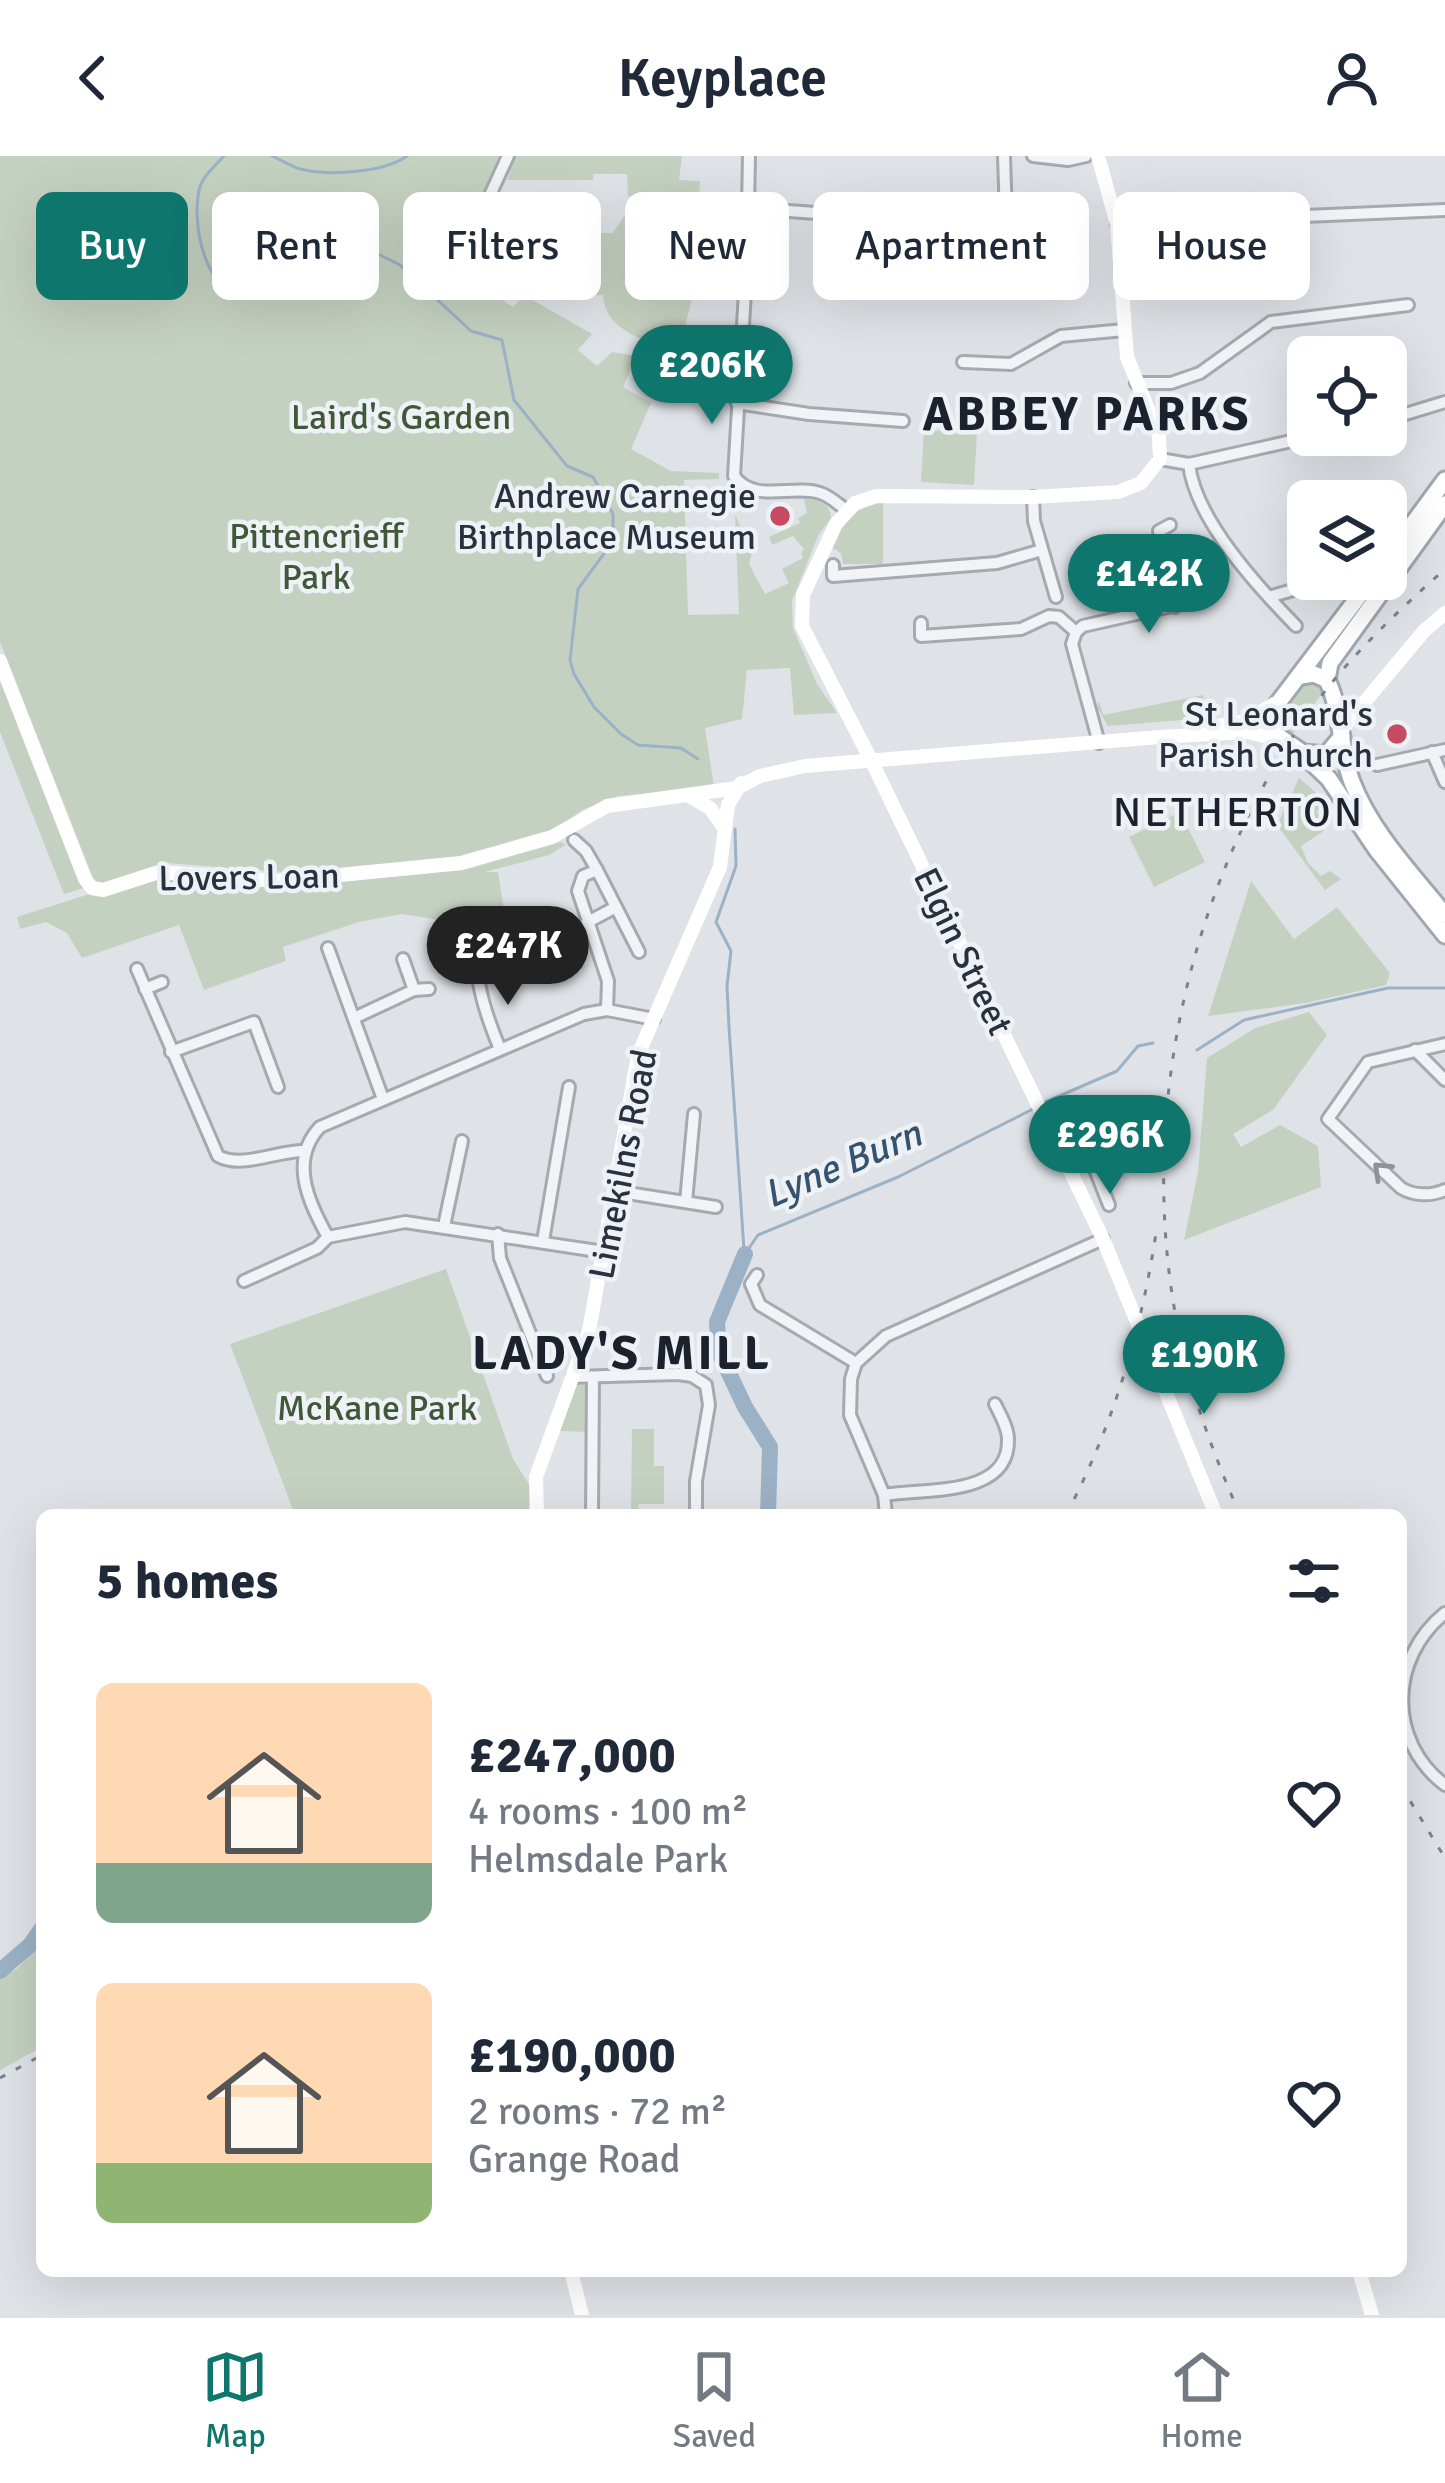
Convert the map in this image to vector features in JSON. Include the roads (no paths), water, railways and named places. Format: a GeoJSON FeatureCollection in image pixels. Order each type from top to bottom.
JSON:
{"type":"FeatureCollection","features":[{"type":"Feature","properties":{"kind":"main road"},"geometry":{"type":"LineString","coordinates":[[1407,532],[1445,480]]}},
{"type":"Feature","properties":{"kind":"main road"},"geometry":{"type":"LineString","coordinates":[[1445,504],[1330,663],[1330,687],[1360,802],[1445,915]]}},
{"type":"Feature","properties":{"kind":"main road"},"geometry":{"type":"LineString","coordinates":[[1357,600],[1301,676],[1274,704],[1271,722],[1281,740],[1328,777],[1377,850],[1445,935]]}},
{"type":"Feature","properties":{"kind":"main road"},"geometry":{"type":"LineString","coordinates":[[1301,676],[1314,674],[1330,687]]}},
{"type":"Feature","properties":{"kind":"main road"},"geometry":{"type":"LineString","coordinates":[[1303,753],[1326,755],[1336,747],[1342,732]]}},
{"type":"Feature","properties":{"kind":"street"},"geometry":{"type":"LineString","coordinates":[[491,192],[508,156]]}},
{"type":"Feature","properties":{"kind":"street"},"geometry":{"type":"LineString","coordinates":[[748,192],[749,156]]}},
{"type":"Feature","properties":{"kind":"street"},"geometry":{"type":"LineString","coordinates":[[789,210],[989,226],[1006,217],[1004,156]]}},
{"type":"Feature","properties":{"kind":"street"},"geometry":{"type":"LineString","coordinates":[[1033,156],[1068,160],[1086,156]]}},
{"type":"Feature","properties":{"kind":"street"},"geometry":{"type":"LineString","coordinates":[[1098,156],[1113,210]]}},
{"type":"Feature","properties":{"kind":"street"},"geometry":{"type":"LineString","coordinates":[[1310,216],[1445,210]]}},
{"type":"Feature","properties":{"kind":"street"},"geometry":{"type":"LineString","coordinates":[[743,300],[734,476],[745,488],[819,492],[846,510],[877,496],[1033,497],[1130,489],[1141,483],[1160,459],[1160,436],[1136,383],[1122,300]]}},
{"type":"Feature","properties":{"kind":"street"},"geometry":{"type":"LineString","coordinates":[[1136,383],[1172,383],[1200,373],[1271,322],[1408,305]]}},
{"type":"Feature","properties":{"kind":"street"},"geometry":{"type":"LineString","coordinates":[[963,362],[1011,364],[1060,336],[1124,330]]}},
{"type":"Feature","properties":{"kind":"street"},"geometry":{"type":"LineString","coordinates":[[668,361],[713,389],[738,398],[809,414],[903,421]]}},
{"type":"Feature","properties":{"kind":"street"},"geometry":{"type":"LineString","coordinates":[[1407,414],[1445,403]]}},
{"type":"Feature","properties":{"kind":"street"},"geometry":{"type":"LineString","coordinates":[[1160,459],[1189,464],[1287,442]]}},
{"type":"Feature","properties":{"kind":"street"},"geometry":{"type":"LineString","coordinates":[[1189,464],[1196,497],[1296,626]]}},
{"type":"Feature","properties":{"kind":"street"},"geometry":{"type":"LineString","coordinates":[[1033,497],[1034,521],[1056,597]]}},
{"type":"Feature","properties":{"kind":"street","name":"Elgin Street"},"geometry":{"type":"LineString","coordinates":[[846,510],[803,595],[800,613],[812,646],[872,760],[1102,1239],[1214,1509]]}},
{"type":"Feature","properties":{"kind":"street"},"geometry":{"type":"LineString","coordinates":[[1170,525],[1159,531],[1175,607]]}},
{"type":"Feature","properties":{"kind":"street"},"geometry":{"type":"LineString","coordinates":[[832,565],[833,576],[997,563],[1042,550]]}},
{"type":"Feature","properties":{"kind":"street"},"geometry":{"type":"LineString","coordinates":[[1132,561],[1162,555]]}},
{"type":"Feature","properties":{"kind":"street"},"geometry":{"type":"LineString","coordinates":[[1269,597],[1287,592]]}},
{"type":"Feature","properties":{"kind":"street"},"geometry":{"type":"LineString","coordinates":[[1100,743],[1072,644],[1076,632],[1083,626],[1198,600]]}},
{"type":"Feature","properties":{"kind":"street"},"geometry":{"type":"LineString","coordinates":[[1342,732],[1367,696],[1445,614]]}},
{"type":"Feature","properties":{"kind":"street"},"geometry":{"type":"LineString","coordinates":[[921,623],[921,636],[1022,629],[1049,616],[1059,617],[1076,632]]}},
{"type":"Feature","properties":{"kind":"street","name":"Lovers Loan"},"geometry":{"type":"LineString","coordinates":[[0,661],[86,879],[92,888],[103,890],[159,872],[278,881],[461,863],[559,834],[607,806],[735,791],[760,766],[1160,737]]}},
{"type":"Feature","properties":{"kind":"street"},"geometry":{"type":"LineString","coordinates":[[1330,687],[1350,705],[1367,696]]}},
{"type":"Feature","properties":{"kind":"street"},"geometry":{"type":"LineString","coordinates":[[1160,737],[1239,723],[1274,704]]}},
{"type":"Feature","properties":{"kind":"street"},"geometry":{"type":"LineString","coordinates":[[1160,737],[1247,732],[1281,740]]}},
{"type":"Feature","properties":{"kind":"street"},"geometry":{"type":"LineString","coordinates":[[1377,766],[1439,751],[1445,782]]}},
{"type":"Feature","properties":{"kind":"street","name":"Limekilns Road"},"geometry":{"type":"LineString","coordinates":[[537,1509],[536,1477],[589,1330],[638,1055],[720,867],[724,828],[735,791]]}},
{"type":"Feature","properties":{"kind":"street"},"geometry":{"type":"LineString","coordinates":[[689,796],[710,808],[724,828]]}},
{"type":"Feature","properties":{"kind":"street"},"geometry":{"type":"LineString","coordinates":[[574,840],[586,851],[639,952]]}},
{"type":"Feature","properties":{"kind":"street"},"geometry":{"type":"LineString","coordinates":[[597,870],[583,876],[578,890],[608,981],[607,1010]]}},
{"type":"Feature","properties":{"kind":"street"},"geometry":{"type":"LineString","coordinates":[[586,923],[616,907]]}},
{"type":"Feature","properties":{"kind":"street"},"geometry":{"type":"LineString","coordinates":[[328,947],[383,1099]]}},
{"type":"Feature","properties":{"kind":"street"},"geometry":{"type":"LineString","coordinates":[[477,952],[485,1012],[500,1049]]}},
{"type":"Feature","properties":{"kind":"street"},"geometry":{"type":"LineString","coordinates":[[403,959],[414,991]]}},
{"type":"Feature","properties":{"kind":"street"},"geometry":{"type":"LineString","coordinates":[[137,969],[218,1156],[233,1162],[279,1151],[303,1151]]}},
{"type":"Feature","properties":{"kind":"street"},"geometry":{"type":"LineString","coordinates":[[341,980],[358,974]]}},
{"type":"Feature","properties":{"kind":"street"},"geometry":{"type":"LineString","coordinates":[[145,989],[162,982]]}},
{"type":"Feature","properties":{"kind":"street"},"geometry":{"type":"LineString","coordinates":[[355,1018],[414,991],[429,989]]}},
{"type":"Feature","properties":{"kind":"street"},"geometry":{"type":"LineString","coordinates":[[328,1237],[300,1167],[303,1151],[320,1127],[557,1024],[607,1010],[654,1019]]}},
{"type":"Feature","properties":{"kind":"street"},"geometry":{"type":"LineString","coordinates":[[171,1052],[254,1022],[278,1087]]}},
{"type":"Feature","properties":{"kind":"street"},"geometry":{"type":"LineString","coordinates":[[1445,1044],[1368,1062],[1328,1119],[1401,1188],[1410,1193],[1445,1190]]}},
{"type":"Feature","properties":{"kind":"street"},"geometry":{"type":"LineString","coordinates":[[1415,1050],[1445,1079]]}},
{"type":"Feature","properties":{"kind":"street"},"geometry":{"type":"LineString","coordinates":[[543,1241],[569,1087]]}},
{"type":"Feature","properties":{"kind":"street"},"geometry":{"type":"LineString","coordinates":[[686,1202],[694,1114]]}},
{"type":"Feature","properties":{"kind":"street"},"geometry":{"type":"LineString","coordinates":[[1056,1142],[1112,1116],[1123,1141]]}},
{"type":"Feature","properties":{"kind":"street"},"geometry":{"type":"LineString","coordinates":[[1080,1131],[1108,1205]]}},
{"type":"Feature","properties":{"kind":"street"},"geometry":{"type":"LineString","coordinates":[[444,1226],[462,1142]]}},
{"type":"Feature","properties":{"kind":"street"},"geometry":{"type":"LineString","coordinates":[[615,1191],[716,1207]]}},
{"type":"Feature","properties":{"kind":"street"},"geometry":{"type":"LineString","coordinates":[[245,1261],[248,1278],[317,1248],[328,1237],[405,1222],[604,1252]]}},
{"type":"Feature","properties":{"kind":"street"},"geometry":{"type":"LineString","coordinates":[[498,1234],[500,1258],[547,1376]]}},
{"type":"Feature","properties":{"kind":"street"},"geometry":{"type":"LineString","coordinates":[[885,1509],[850,1414],[856,1363],[886,1336],[1102,1239]]}},
{"type":"Feature","properties":{"kind":"street"},"geometry":{"type":"LineString","coordinates":[[757,1275],[751,1284],[760,1305],[856,1363]]}},
{"type":"Feature","properties":{"kind":"street"},"geometry":{"type":"LineString","coordinates":[[573,1377],[678,1374],[706,1385],[710,1393],[696,1509]]}},
{"type":"Feature","properties":{"kind":"street"},"geometry":{"type":"LineString","coordinates":[[592,1509],[593,1377]]}},
{"type":"Feature","properties":{"kind":"street"},"geometry":{"type":"LineString","coordinates":[[884,1495],[987,1480],[1004,1462],[1009,1437],[995,1404]]}},
{"type":"Feature","properties":{"kind":"street"},"geometry":{"type":"LineString","coordinates":[[1407,1666],[1426,1630],[1445,1612]]}},
{"type":"Feature","properties":{"kind":"street"},"geometry":{"type":"LineString","coordinates":[[1407,1732],[1423,1766],[1445,1785]]}},
{"type":"Feature","properties":{"kind":"street"},"geometry":{"type":"LineString","coordinates":[[572,2277],[582,2315]]}},
{"type":"Feature","properties":{"kind":"street"},"geometry":{"type":"LineString","coordinates":[[1361,2277],[1372,2315]]}},
{"type":"Feature","properties":{"kind":"waterway"},"geometry":{"type":"LineString","coordinates":[[224,156],[204,179],[197,202],[205,256],[223,286],[253,296],[300,252],[316,246],[380,255],[400,265],[471,331],[502,340],[514,400],[567,466],[593,477],[613,514],[613,534],[606,551],[578,589],[570,660],[574,674],[594,707],[621,734],[638,745],[681,748],[698,759]]}},
{"type":"Feature","properties":{"kind":"waterway"},"geometry":{"type":"LineString","coordinates":[[272,156],[300,169],[340,172],[384,166],[407,156]]}},
{"type":"Feature","properties":{"kind":"waterway"},"geometry":{"type":"LineString","coordinates":[[735,829],[736,866],[716,922],[731,951],[727,986],[744,1250]]}},
{"type":"Feature","properties":{"kind":"waterway","name":"Lyne Burn"},"geometry":{"type":"LineString","coordinates":[[1197,1050],[1244,1020],[1388,988],[1445,988]]}},
{"type":"Feature","properties":{"kind":"waterway","name":"Lyne Burn"},"geometry":{"type":"LineString","coordinates":[[1043,1103],[1117,1071],[1138,1046],[1153,1043]]}},
{"type":"Feature","properties":{"kind":"waterway","name":"Lyne Burn"},"geometry":{"type":"LineString","coordinates":[[745,1254],[758,1235],[898,1177],[1035,1108]]}},
{"type":"Feature","properties":{"kind":"waterway","name":"Lyne Burn"},"geometry":{"type":"LineString","coordinates":[[745,1254],[717,1322],[719,1352],[770,1447],[768,1509]]}},
{"type":"Feature","properties":{"kind":"waterway","name":"Lyne Burn"},"geometry":{"type":"LineString","coordinates":[[0,1971],[36,1936]]}},
{"type":"Feature","properties":{"kind":"railway"},"geometry":{"type":"LineString","coordinates":[[1238,1509],[1194,1393],[1169,1269],[1164,1185],[1168,1100],[1180,1015],[1202,933],[1231,853],[1268,777],[1343,670],[1445,569]]}},
{"type":"Feature","properties":{"kind":"railway"},"geometry":{"type":"LineString","coordinates":[[1069,1509],[1123,1378],[1156,1233]]}},
{"type":"Feature","properties":{"kind":"railway"},"geometry":{"type":"LineString","coordinates":[[1407,1796],[1445,1858]]}},
{"type":"Feature","properties":{"kind":"railway"},"geometry":{"type":"LineString","coordinates":[[0,2078],[36,2058]]}},
{"type":"Feature","properties":{"kind":"place","name":"Andrew Carnegie Birthplace Museum"},"geometry":{"type":"Point","coordinates":[780,516]}},
{"type":"Feature","properties":{"kind":"place","name":"St Leonard's Parish Church"},"geometry":{"type":"Point","coordinates":[1397,734]}},
{"type":"Feature","properties":{"kind":"district","name":"ABBEY PARKS"},"geometry":{"type":"Point","coordinates":[1087,413]}},
{"type":"Feature","properties":{"kind":"district","name":"NETHERTON"},"geometry":{"type":"Point","coordinates":[1239,811]}},
{"type":"Feature","properties":{"kind":"district","name":"LADY'S MILL"},"geometry":{"type":"Point","coordinates":[622,1352]}},
{"type":"Feature","properties":{"kind":"park label","name":"Laird's Garden"},"geometry":{"type":"Point","coordinates":[401,416]}},
{"type":"Feature","properties":{"kind":"park label","name":"Pittencrieff Park"},"geometry":{"type":"Point","coordinates":[316,556]}},
{"type":"Feature","properties":{"kind":"park label","name":"McKane Park"},"geometry":{"type":"Point","coordinates":[377,1407]}}]}
